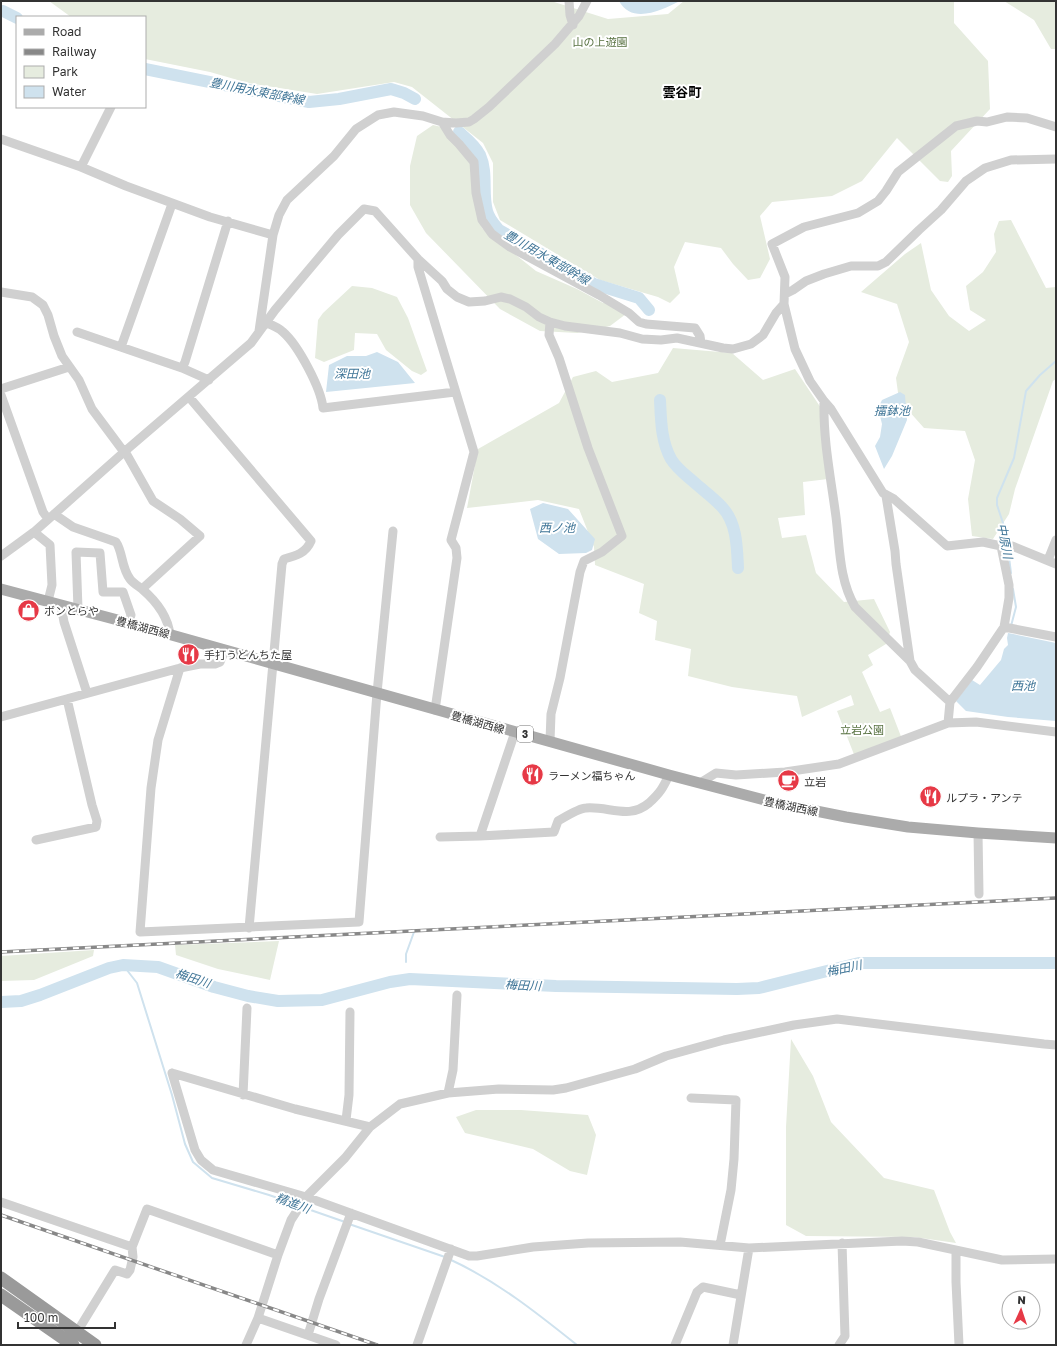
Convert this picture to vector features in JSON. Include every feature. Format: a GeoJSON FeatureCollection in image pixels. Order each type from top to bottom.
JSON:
{"type":"FeatureCollection","features":[{"type":"Feature","properties":{"kind":"highway"},"geometry":{"type":"LineString","coordinates":[[1,1278],[95,1345]]}},
{"type":"Feature","properties":{"kind":"highway"},"geometry":{"type":"LineString","coordinates":[[1,1295],[72,1345]]}},
{"type":"Feature","properties":{"kind":"main road","name":"豊橋湖西線"},"geometry":{"type":"LineString","coordinates":[[1,589],[129,623],[669,775],[776,803],[846,817],[908,827],[1056,838]]}},
{"type":"Feature","properties":{"kind":"street"},"geometry":{"type":"LineString","coordinates":[[569,1],[570,15],[573,25]]}},
{"type":"Feature","properties":{"kind":"street"},"geometry":{"type":"LineString","coordinates":[[259,331],[273,235],[279,215],[287,200],[334,156],[356,129],[378,116],[394,112],[423,116],[442,122],[469,122],[479,115],[555,44],[573,25],[587,1]]}},
{"type":"Feature","properties":{"kind":"street"},"geometry":{"type":"LineString","coordinates":[[81,167],[110,108]]}},
{"type":"Feature","properties":{"kind":"street"},"geometry":{"type":"LineString","coordinates":[[1056,127],[1027,118],[1007,117],[987,122],[977,122],[956,126],[898,172],[878,201],[858,213],[804,227],[772,244],[785,277],[784,304],[795,349],[810,381],[831,409],[883,493],[894,499],[947,546],[983,542],[1006,546],[1052,562],[1056,540]]}},
{"type":"Feature","properties":{"kind":"street"},"geometry":{"type":"LineString","coordinates":[[442,122],[450,135],[474,162],[476,193],[482,220],[492,234],[510,247],[599,295],[639,322],[646,324],[695,328],[700,336],[701,343]]}},
{"type":"Feature","properties":{"kind":"street"},"geometry":{"type":"LineString","coordinates":[[1,139],[81,167],[172,204],[210,217],[273,235]]}},
{"type":"Feature","properties":{"kind":"street"},"geometry":{"type":"LineString","coordinates":[[785,294],[806,281],[824,274],[851,266],[878,266],[886,262],[941,210],[966,181],[985,168],[1011,160],[1056,159]]}},
{"type":"Feature","properties":{"kind":"street"},"geometry":{"type":"LineString","coordinates":[[121,347],[172,204]]}},
{"type":"Feature","properties":{"kind":"street"},"geometry":{"type":"LineString","coordinates":[[1,556],[34,532],[124,452],[190,397],[251,343],[275,310],[333,241],[364,209],[375,211],[418,259],[442,281],[447,289],[457,297],[470,302],[485,301],[501,297],[510,299],[550,322],[580,328],[620,333],[642,339],[661,340],[677,338],[733,349],[751,344],[763,335],[776,313],[784,304]]}},
{"type":"Feature","properties":{"kind":"street"},"geometry":{"type":"LineString","coordinates":[[182,368],[228,222]]}},
{"type":"Feature","properties":{"kind":"street"},"geometry":{"type":"LineString","coordinates":[[418,259],[418,267],[474,452],[451,540],[456,548],[456,558],[435,710]]}},
{"type":"Feature","properties":{"kind":"street"},"geometry":{"type":"LineString","coordinates":[[1,292],[32,297],[43,305],[62,356],[79,380],[92,409],[127,455],[153,501],[180,519],[200,536],[142,589]]}},
{"type":"Feature","properties":{"kind":"street"},"geometry":{"type":"LineString","coordinates":[[550,322],[549,335],[559,358],[588,448],[622,536],[602,552],[584,561],[580,572],[560,678],[551,714],[550,741]]}},
{"type":"Feature","properties":{"kind":"street"},"geometry":{"type":"LineString","coordinates":[[267,323],[282,331],[291,340],[316,382],[323,408],[455,392]]}},
{"type":"Feature","properties":{"kind":"street"},"geometry":{"type":"LineString","coordinates":[[77,332],[182,368],[209,380]]}},
{"type":"Feature","properties":{"kind":"street"},"geometry":{"type":"LineString","coordinates":[[1,389],[69,367]]}},
{"type":"Feature","properties":{"kind":"street"},"geometry":{"type":"LineString","coordinates":[[1,395],[43,512],[72,527],[116,542],[119,546],[122,562],[130,579],[155,601],[163,613],[169,627],[170,635]]}},
{"type":"Feature","properties":{"kind":"street"},"geometry":{"type":"LineString","coordinates":[[190,397],[311,541],[308,549],[295,556],[284,559],[282,564],[249,928]]}},
{"type":"Feature","properties":{"kind":"street"},"geometry":{"type":"LineString","coordinates":[[824,401],[828,465],[843,577],[849,596],[855,607],[910,661],[916,670],[950,702]]}},
{"type":"Feature","properties":{"kind":"street"},"geometry":{"type":"LineString","coordinates":[[886,496],[910,661]]}},
{"type":"Feature","properties":{"kind":"street"},"geometry":{"type":"LineString","coordinates":[[180,668],[158,740],[153,775],[140,932],[359,922],[393,531]]}},
{"type":"Feature","properties":{"kind":"street"},"geometry":{"type":"LineString","coordinates":[[34,532],[50,545],[52,585],[48,601]]}},
{"type":"Feature","properties":{"kind":"street"},"geometry":{"type":"LineString","coordinates":[[948,723],[950,702],[1008,628],[1009,585],[1006,546]]}},
{"type":"Feature","properties":{"kind":"street"},"geometry":{"type":"LineString","coordinates":[[78,609],[76,552],[100,553],[103,592],[123,592],[131,615],[129,623]]}},
{"type":"Feature","properties":{"kind":"street"},"geometry":{"type":"LineString","coordinates":[[61,605],[64,622],[87,693]]}},
{"type":"Feature","properties":{"kind":"street"},"geometry":{"type":"LineString","coordinates":[[1008,628],[1056,638]]}},
{"type":"Feature","properties":{"kind":"street"},"geometry":{"type":"LineString","coordinates":[[1,717],[180,668],[200,664],[215,664],[220,662],[225,650]]}},
{"type":"Feature","properties":{"kind":"street"},"geometry":{"type":"LineString","coordinates":[[36,840],[96,827],[97,821],[67,700]]}},
{"type":"Feature","properties":{"kind":"street"},"geometry":{"type":"LineString","coordinates":[[700,783],[716,773],[736,775],[785,772],[839,764],[948,723],[976,722],[1056,732]]}},
{"type":"Feature","properties":{"kind":"street"},"geometry":{"type":"LineString","coordinates":[[480,836],[515,732]]}},
{"type":"Feature","properties":{"kind":"street"},"geometry":{"type":"LineString","coordinates":[[440,837],[554,832],[558,820],[585,807],[627,812],[638,810],[644,807],[663,789],[669,775]]}},
{"type":"Feature","properties":{"kind":"street"},"geometry":{"type":"LineString","coordinates":[[978,833],[979,894]]}},
{"type":"Feature","properties":{"kind":"street"},"geometry":{"type":"LineString","coordinates":[[448,1093],[453,1070],[457,995]]}},
{"type":"Feature","properties":{"kind":"street"},"geometry":{"type":"LineString","coordinates":[[243,1095],[246,1008]]}},
{"type":"Feature","properties":{"kind":"street"},"geometry":{"type":"LineString","coordinates":[[346,1120],[349,1095],[350,1012]]}},
{"type":"Feature","properties":{"kind":"street"},"geometry":{"type":"LineString","coordinates":[[246,1345],[258,1318],[291,1220],[305,1199],[345,1158],[370,1127],[400,1104],[448,1093],[499,1089],[553,1090],[566,1088],[635,1069],[666,1056],[724,1040],[794,1025],[837,1019],[1036,1043],[1056,1044]]}},
{"type":"Feature","properties":{"kind":"street"},"geometry":{"type":"LineString","coordinates":[[370,1127],[243,1095],[172,1073],[195,1150],[201,1160],[213,1170],[351,1214],[469,1256],[533,1247],[588,1243],[680,1242],[749,1248],[902,1241],[918,1242],[1002,1260],[1056,1259]]}},
{"type":"Feature","properties":{"kind":"street"},"geometry":{"type":"LineString","coordinates":[[691,1098],[736,1100],[734,1159],[731,1190],[720,1245]]}},
{"type":"Feature","properties":{"kind":"street"},"geometry":{"type":"LineString","coordinates":[[1,1202],[132,1247]]}},
{"type":"Feature","properties":{"kind":"street"},"geometry":{"type":"LineString","coordinates":[[77,1332],[115,1270],[127,1274],[130,1270],[133,1257],[132,1247],[147,1209],[278,1255]]}},
{"type":"Feature","properties":{"kind":"street"},"geometry":{"type":"LineString","coordinates":[[308,1335],[319,1299],[351,1214]]}},
{"type":"Feature","properties":{"kind":"street"},"geometry":{"type":"LineString","coordinates":[[839,1345],[845,1336],[842,1243]]}},
{"type":"Feature","properties":{"kind":"street"},"geometry":{"type":"LineString","coordinates":[[733,1345],[749,1248]]}},
{"type":"Feature","properties":{"kind":"street"},"geometry":{"type":"LineString","coordinates":[[417,1345],[450,1250]]}},
{"type":"Feature","properties":{"kind":"street"},"geometry":{"type":"LineString","coordinates":[[956,1251],[959,1345]]}},
{"type":"Feature","properties":{"kind":"street"},"geometry":{"type":"LineString","coordinates":[[675,1345],[697,1292],[703,1288],[741,1295]]}},
{"type":"Feature","properties":{"kind":"street"},"geometry":{"type":"LineString","coordinates":[[258,1318],[336,1345]]}},
{"type":"Feature","properties":{"kind":"green space","name":"山の上遊園"},"geometry":{"type":"Polygon","coordinates":[[[49,1],[551,1],[608,19],[668,14],[684,1],[954,1],[954,23],[988,61],[990,109],[951,151],[952,176],[948,182],[940,181],[897,138],[862,181],[832,196],[772,202],[760,216],[770,259],[760,278],[748,280],[721,248],[685,242],[674,267],[680,293],[670,303],[658,297],[600,280],[500,220],[493,202],[493,163],[483,143],[412,87],[394,82],[317,94],[248,83],[210,72],[146,59],[146,16],[70,16],[49,1]]]}},
{"type":"Feature","properties":{"kind":"green space"},"geometry":{"type":"Polygon","coordinates":[[[1004,1],[1056,1],[1056,49],[1051,49],[1034,20],[1004,1]]]}},
{"type":"Feature","properties":{"kind":"green space"},"geometry":{"type":"Polygon","coordinates":[[[433,125],[450,129],[479,165],[473,197],[482,228],[536,271],[577,289],[603,303],[614,303],[626,314],[610,326],[577,333],[540,331],[500,309],[426,233],[410,205],[410,166],[417,136],[433,125]]]}},
{"type":"Feature","properties":{"kind":"green space"},"geometry":{"type":"Polygon","coordinates":[[[1011,220],[1046,288],[1056,287],[1056,379],[1053,381],[1015,489],[1009,514],[993,539],[972,536],[968,499],[975,460],[965,431],[924,428],[899,400],[896,378],[909,342],[897,304],[861,292],[905,254],[921,243],[931,290],[949,316],[969,331],[986,320],[970,310],[966,286],[983,272],[996,252],[994,234],[999,221],[1011,220]]]}},
{"type":"Feature","properties":{"kind":"green space"},"geometry":{"type":"Polygon","coordinates":[[[352,286],[372,288],[397,297],[408,318],[427,371],[421,375],[412,371],[386,350],[377,334],[355,333],[354,350],[324,362],[315,358],[318,320],[323,313],[352,286]]]}},
{"type":"Feature","properties":{"kind":"green space","name":"立岩公園"},"geometry":{"type":"Polygon","coordinates":[[[673,348],[732,353],[763,380],[795,369],[821,408],[828,479],[803,482],[805,515],[778,518],[782,538],[806,535],[816,573],[844,602],[874,599],[890,632],[886,644],[868,655],[873,665],[862,672],[880,712],[890,708],[902,739],[855,757],[837,711],[854,705],[851,695],[802,717],[797,696],[732,687],[688,676],[691,649],[655,640],[657,621],[639,613],[644,584],[595,565],[594,547],[579,509],[538,500],[467,508],[478,449],[559,403],[573,377],[596,371],[612,382],[658,373],[673,348]]]}},
{"type":"Feature","properties":{"kind":"green space"},"geometry":{"type":"Polygon","coordinates":[[[279,941],[270,980],[218,969],[176,955],[175,945],[279,941]]]}},
{"type":"Feature","properties":{"kind":"green space"},"geometry":{"type":"Polygon","coordinates":[[[94,950],[93,956],[34,980],[1,981],[1,956],[94,950]]]}},
{"type":"Feature","properties":{"kind":"green space"},"geometry":{"type":"Polygon","coordinates":[[[791,1039],[813,1076],[831,1122],[884,1178],[934,1190],[950,1232],[956,1243],[914,1237],[806,1236],[786,1225],[786,1127],[791,1039]]]}},
{"type":"Feature","properties":{"kind":"green space"},"geometry":{"type":"Polygon","coordinates":[[[476,1110],[521,1110],[588,1115],[596,1135],[587,1175],[570,1171],[533,1149],[465,1133],[456,1117],[476,1110]]]}},
{"type":"Feature","properties":{"kind":"water"},"geometry":{"type":"Polygon","coordinates":[[[619,1],[680,1],[656,11],[639,14],[631,12],[619,1]]]}},
{"type":"Feature","properties":{"kind":"water","name":"深田池"},"geometry":{"type":"Polygon","coordinates":[[[377,352],[398,362],[415,383],[326,392],[329,365],[347,356],[366,356],[377,352]]]}},
{"type":"Feature","properties":{"kind":"water","name":"擂鉢池"},"geometry":{"type":"Polygon","coordinates":[[[900,392],[905,395],[907,420],[892,456],[884,469],[875,446],[880,437],[882,424],[878,408],[882,400],[900,392]]]}},
{"type":"Feature","properties":{"kind":"water","name":"西ノ池"},"geometry":{"type":"Polygon","coordinates":[[[543,503],[568,509],[595,539],[592,550],[586,553],[559,554],[538,539],[530,509],[543,503]]]}},
{"type":"Feature","properties":{"kind":"water","name":"西池"},"geometry":{"type":"Polygon","coordinates":[[[1008,633],[1056,643],[1056,721],[1008,717],[966,711],[956,701],[972,680],[980,685],[1001,660],[1004,649],[1008,645],[1008,633]]]}},
{"type":"Feature","properties":{"kind":"waterway","name":"豊川用水東部幹線"},"geometry":{"type":"LineString","coordinates":[[3,11],[16,18]]}},
{"type":"Feature","properties":{"kind":"waterway","name":"豊川用水東部幹線"},"geometry":{"type":"LineString","coordinates":[[146,69],[309,102],[339,99],[391,89],[404,93],[415,99]]}},
{"type":"Feature","properties":{"kind":"waterway","name":"豊川用水東部幹線"},"geometry":{"type":"LineString","coordinates":[[459,132],[473,145],[480,155],[484,169],[487,211],[490,219],[499,230],[594,284],[639,298],[649,310]]}},
{"type":"Feature","properties":{"kind":"waterway","name":"中原川"},"geometry":{"type":"LineString","coordinates":[[1007,543],[1004,526],[997,505],[997,498],[1014,458],[1026,391],[1040,375],[1056,361]]}},
{"type":"Feature","properties":{"kind":"waterway","name":"豊川用水東部幹線"},"geometry":{"type":"LineString","coordinates":[[660,400],[662,430],[665,445],[671,459],[679,469],[716,501],[727,513],[731,520],[735,536],[738,568]]}},
{"type":"Feature","properties":{"kind":"waterway","name":"中原川"},"geometry":{"type":"LineString","coordinates":[[1008,549],[1011,573]]}},
{"type":"Feature","properties":{"kind":"waterway","name":"中原川"},"geometry":{"type":"LineString","coordinates":[[1011,626],[1016,607],[1013,589]]}},
{"type":"Feature","properties":{"kind":"waterway"},"geometry":{"type":"LineString","coordinates":[[406,962],[406,954],[414,932]]}},
{"type":"Feature","properties":{"kind":"waterway","name":"梅田川"},"geometry":{"type":"LineString","coordinates":[[1,1002],[21,1001],[109,968],[123,965],[158,967],[214,987],[248,996],[278,1001],[322,1000],[390,982],[410,979],[556,986],[737,989],[759,988],[859,963],[1056,963]]}},
{"type":"Feature","properties":{"kind":"waterway","name":"精進川"},"geometry":{"type":"LineString","coordinates":[[123,965],[137,983],[172,1095],[185,1144],[193,1162],[212,1178],[298,1205]]}},
{"type":"Feature","properties":{"kind":"waterway","name":"精進川"},"geometry":{"type":"LineString","coordinates":[[302,1207],[345,1222]]}},
{"type":"Feature","properties":{"kind":"waterway","name":"精進川"},"geometry":{"type":"LineString","coordinates":[[349,1224],[445,1257]]}},
{"type":"Feature","properties":{"kind":"waterway","name":"精進川"},"geometry":{"type":"LineString","coordinates":[[449,1259],[500,1287],[577,1345]]}},
{"type":"Feature","properties":{"kind":"railway"},"geometry":{"type":"LineString","coordinates":[[1,952],[1056,898]]}},
{"type":"Feature","properties":{"kind":"railway"},"geometry":{"type":"LineString","coordinates":[[1,1215],[377,1345]]}},
{"type":"Feature","properties":{"kind":"place","name":"ボンとらや"},"geometry":{"type":"Point","coordinates":[28,610]}},
{"type":"Feature","properties":{"kind":"place","name":"手打うどんちた屋"},"geometry":{"type":"Point","coordinates":[189,654]}},
{"type":"Feature","properties":{"kind":"place","name":"ラーメン福ちゃん"},"geometry":{"type":"Point","coordinates":[532,775]}},
{"type":"Feature","properties":{"kind":"place","name":"立岩"},"geometry":{"type":"Point","coordinates":[788,781]}},
{"type":"Feature","properties":{"kind":"place","name":"ルプラ・アンテ"},"geometry":{"type":"Point","coordinates":[931,797]}},
{"type":"Feature","properties":{"kind":"district","name":"雲谷町"},"geometry":{"type":"Point","coordinates":[682,92]}}]}
